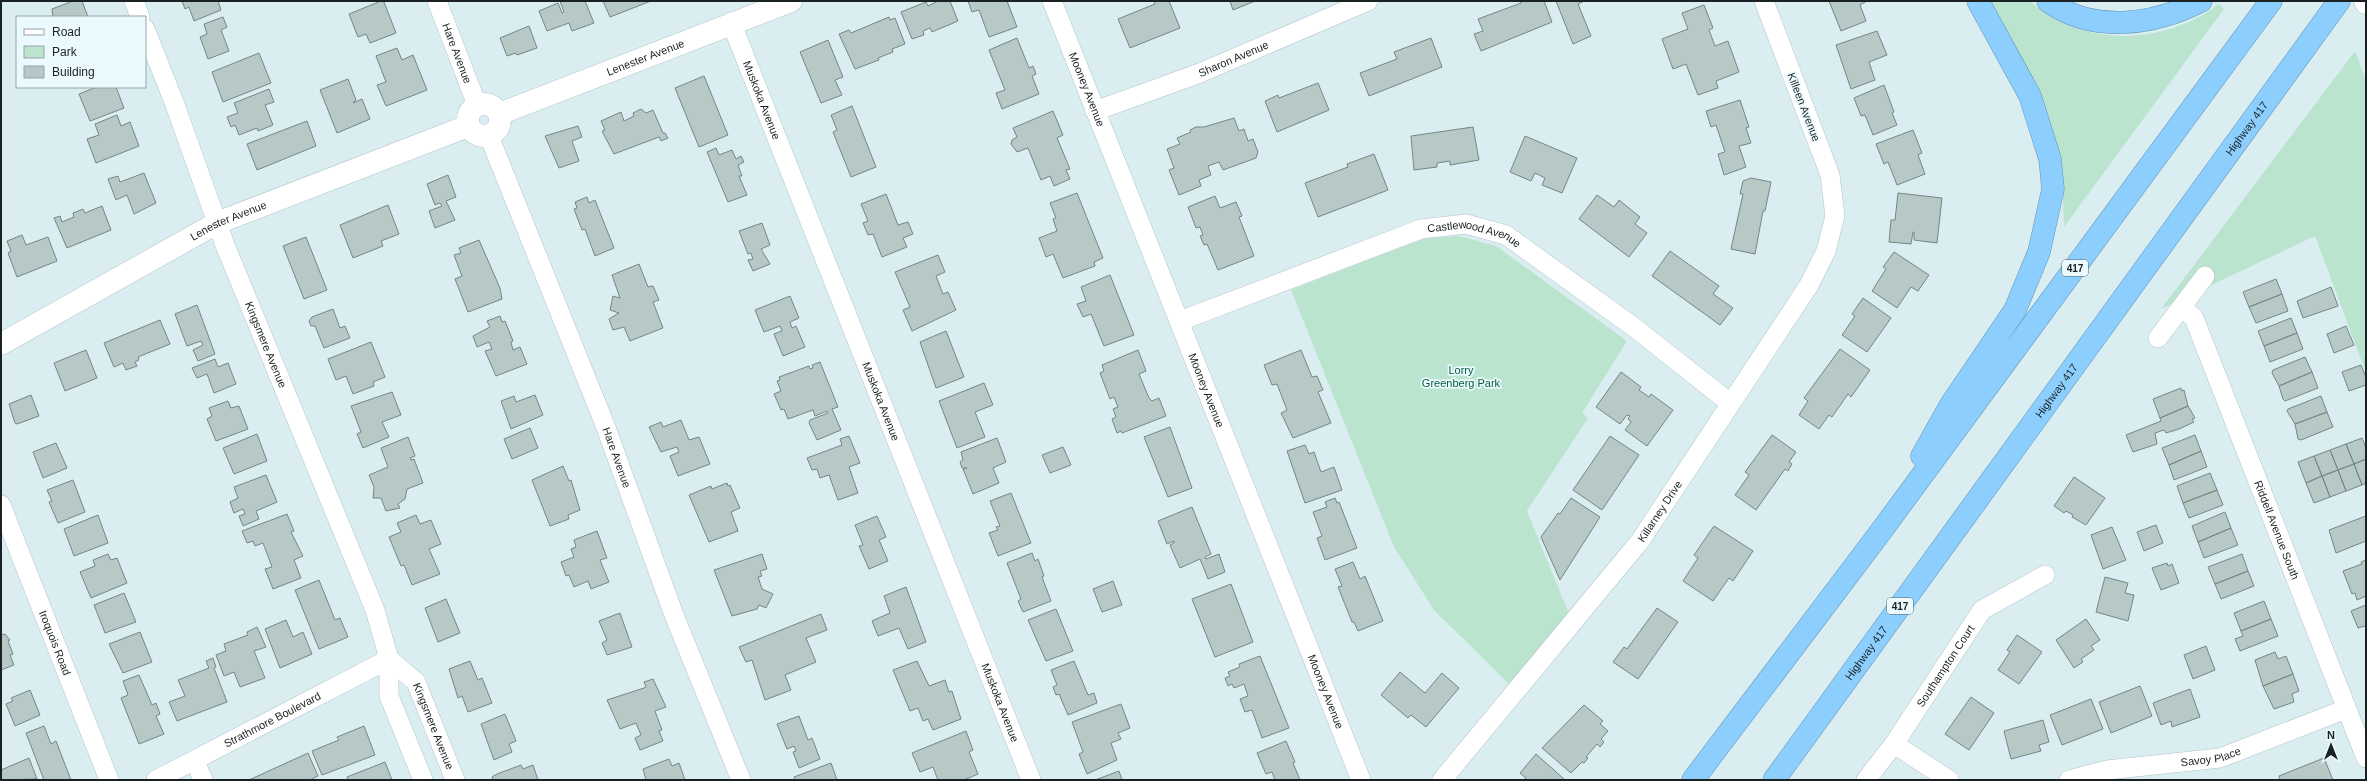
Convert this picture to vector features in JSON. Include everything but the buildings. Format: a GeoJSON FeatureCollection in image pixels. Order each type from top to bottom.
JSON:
{"type":"FeatureCollection","features":[{"type":"Feature","properties":{"kind":"highway"},"geometry":{"type":"LineString","coordinates":[[1879,534],[1950,406],[2015,310],[2039,252],[2052,189],[2050,159],[2030,96],[1978,1]]}},
{"type":"Feature","properties":{"kind":"highway"},"geometry":{"type":"LineString","coordinates":[[2048,1],[2058,8],[2110,24],[2157,19],[2201,1]]}},
{"type":"Feature","properties":{"kind":"highway","name":"417"},"geometry":{"type":"LineString","coordinates":[[1693,780],[1879,534],[2272,1]]}},
{"type":"Feature","properties":{"kind":"highway","name":"Highway 417"},"geometry":{"type":"LineString","coordinates":[[1774,780],[2338,3]]}},
{"type":"Feature","properties":{"kind":"street"},"geometry":{"type":"LineString","coordinates":[[134,1],[140,16]]}},
{"type":"Feature","properties":{"kind":"street","name":"Hare Avenue"},"geometry":{"type":"LineString","coordinates":[[437,1],[477,105]]}},
{"type":"Feature","properties":{"kind":"street","name":"Lenester Avenue"},"geometry":{"type":"LineString","coordinates":[[499,114],[732,22],[791,1]]}},
{"type":"Feature","properties":{"kind":"street","name":"Mooney Avenue"},"geometry":{"type":"LineString","coordinates":[[1052,1],[1361,780]]}},
{"type":"Feature","properties":{"kind":"street","name":"Sharon Avenue"},"geometry":{"type":"LineString","coordinates":[[1096,111],[1200,73],[1368,1]]}},
{"type":"Feature","properties":{"kind":"street","name":"Killeen Avenue"},"geometry":{"type":"LineString","coordinates":[[1764,1],[1830,175],[1835,216]]}},
{"type":"Feature","properties":{"kind":"street","name":"Muskoka Avenue"},"geometry":{"type":"LineString","coordinates":[[732,22],[1031,780]]}},
{"type":"Feature","properties":{"kind":"street","name":"Kingsmere Avenue"},"geometry":{"type":"LineString","coordinates":[[146,32],[217,224],[375,610],[389,659],[389,696],[423,780]]}},
{"type":"Feature","properties":{"kind":"street"},"geometry":{"type":"LineString","coordinates":[[477,105],[490,105],[499,114],[499,127],[489,136],[477,135],[468,126],[468,118],[471,110],[477,105]]}},
{"type":"Feature","properties":{"kind":"street","name":"Lenester Avenue"},"geometry":{"type":"LineString","coordinates":[[1,344],[217,224],[468,126]]}},
{"type":"Feature","properties":{"kind":"street","name":"Hare Avenue"},"geometry":{"type":"LineString","coordinates":[[489,136],[604,425],[674,615],[740,780]]}},
{"type":"Feature","properties":{"kind":"street","name":"Killarney Drive"},"geometry":{"type":"LineString","coordinates":[[1442,780],[1640,541],[1809,285],[1826,251],[1835,216]]}},
{"type":"Feature","properties":{"kind":"street","name":"Castlewood Avenue"},"geometry":{"type":"LineString","coordinates":[[1180,321],[1421,229],[1466,224],[1506,235],[1636,328],[1730,403]]}},
{"type":"Feature","properties":{"kind":"street"},"geometry":{"type":"LineString","coordinates":[[2158,338],[2205,276]]}},
{"type":"Feature","properties":{"kind":"street","name":"Riddell Avenue South"},"geometry":{"type":"LineString","coordinates":[[2182,307],[2194,318],[2366,758]]}},
{"type":"Feature","properties":{"kind":"street","name":"Iroquois Road"},"geometry":{"type":"LineString","coordinates":[[1,505],[109,780]]}},
{"type":"Feature","properties":{"kind":"street","name":"Southampton Court"},"geometry":{"type":"LineString","coordinates":[[1866,780],[1894,744],[1982,610],[2045,575]]}},
{"type":"Feature","properties":{"kind":"street","name":"Kingsmere Avenue"},"geometry":{"type":"LineString","coordinates":[[389,659],[416,682],[455,780]]}},
{"type":"Feature","properties":{"kind":"street","name":"Strathmore Boulevard"},"geometry":{"type":"LineString","coordinates":[[156,780],[389,659]]}},
{"type":"Feature","properties":{"kind":"street","name":"Savoy Place"},"geometry":{"type":"LineString","coordinates":[[2069,780],[2107,770],[2220,758],[2346,709]]}},
{"type":"Feature","properties":{"kind":"street"},"geometry":{"type":"LineString","coordinates":[[1894,744],[1949,780]]}},
{"type":"Feature","properties":{"kind":"street"},"geometry":{"type":"LineString","coordinates":[[195,761],[203,780]]}},
{"type":"Feature","properties":{"kind":"green space"},"geometry":{"type":"Polygon","coordinates":[[[1989,1],[2030,1],[2051,16],[2073,27],[2098,34],[2123,36],[2148,34],[2173,28],[2197,18],[2219,4],[2224,9],[2064,227],[2062,164],[2051,125],[1989,1]]]}},
{"type":"Feature","properties":{"kind":"green space"},"geometry":{"type":"Polygon","coordinates":[[[2355,51],[2366,80],[2366,373],[2315,236],[2161,309],[2355,51]]]}},
{"type":"Feature","properties":{"kind":"green space","name":"Lorry Greenberg Park"},"geometry":{"type":"Polygon","coordinates":[[[1459,236],[1496,246],[1627,341],[1582,413],[1588,418],[1527,511],[1569,614],[1509,684],[1434,610],[1394,547],[1291,290],[1423,239],[1459,236]]]}}]}
